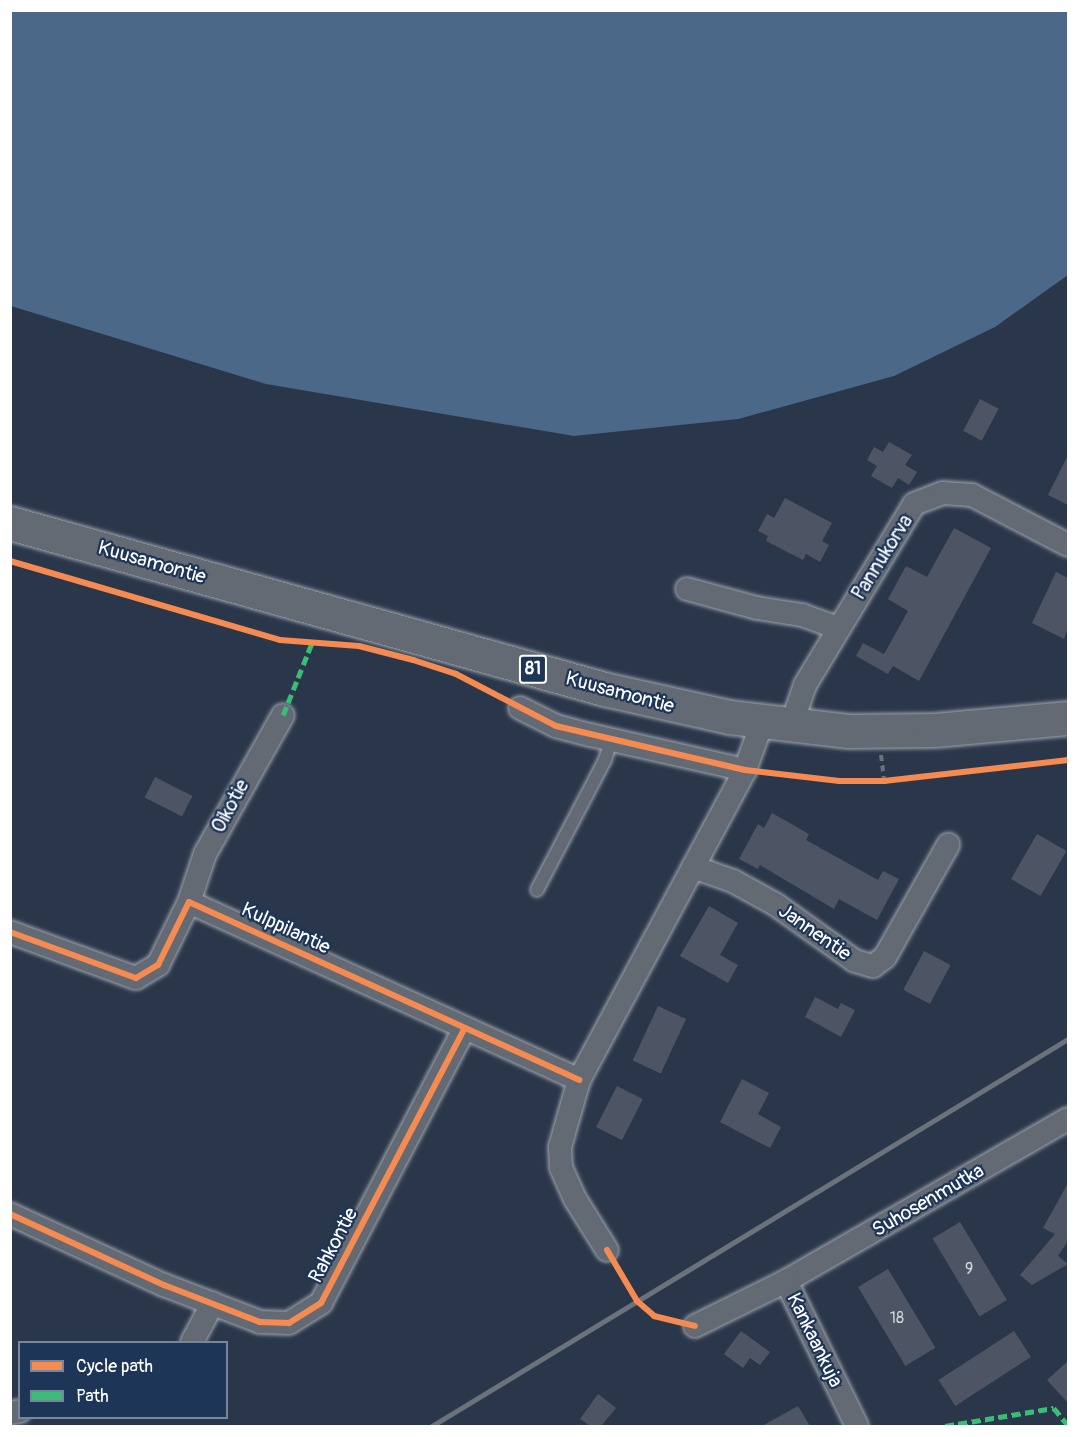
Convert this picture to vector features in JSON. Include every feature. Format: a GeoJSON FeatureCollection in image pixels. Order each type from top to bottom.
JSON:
{"type":"FeatureCollection","features":[{"type":"Feature","properties":{"kind":"main road","name":"Kuusamontie"},"geometry":{"type":"LineString","coordinates":[[10,523],[604,689],[776,725],[848,731],[935,730],[1068,718]]}},
{"type":"Feature","properties":{"kind":"street","name":"Pannukorva"},"geometry":{"type":"LineString","coordinates":[[776,725],[805,685],[914,504],[943,493],[972,495],[1068,545]]}},
{"type":"Feature","properties":{"kind":"street"},"geometry":{"type":"LineString","coordinates":[[687,588],[757,608],[802,615],[838,628]]}},
{"type":"Feature","properties":{"kind":"street"},"geometry":{"type":"LineString","coordinates":[[520,708],[556,726],[745,770]]}},
{"type":"Feature","properties":{"kind":"street","name":"Oikotie"},"geometry":{"type":"LineString","coordinates":[[189,902],[205,854],[241,784],[283,715]]}},
{"type":"Feature","properties":{"kind":"street"},"geometry":{"type":"LineString","coordinates":[[607,1250],[575,1199],[561,1167],[560,1147],[579,1080],[745,770],[776,725]]}},
{"type":"Feature","properties":{"kind":"street","name":"Jannentie"},"geometry":{"type":"LineString","coordinates":[[693,867],[744,887],[855,961],[873,966],[885,957],[900,923],[948,845]]}},
{"type":"Feature","properties":{"kind":"street"},"geometry":{"type":"LineString","coordinates":[[10,932],[136,978],[158,966],[189,902]]}},
{"type":"Feature","properties":{"kind":"street","name":"Kulppilantie"},"geometry":{"type":"LineString","coordinates":[[189,902],[579,1080]]}},
{"type":"Feature","properties":{"kind":"street","name":"Rahkontie"},"geometry":{"type":"LineString","coordinates":[[10,1214],[260,1322],[289,1323],[321,1303],[464,1029]]}},
{"type":"Feature","properties":{"kind":"street","name":"Suhosenmutka"},"geometry":{"type":"LineString","coordinates":[[786,1281],[1068,1119]]}},
{"type":"Feature","properties":{"kind":"street","name":"Kankaankuja"},"geometry":{"type":"LineString","coordinates":[[695,1326],[786,1281],[857,1426]]}},
{"type":"Feature","properties":{"kind":"street"},"geometry":{"type":"LineString","coordinates":[[193,1341],[213,1303]]}},
{"type":"Feature","properties":{"kind":"lane"},"geometry":{"type":"LineString","coordinates":[[537,890],[605,760],[611,740]]}},
{"type":"Feature","properties":{"kind":"path"},"geometry":{"type":"LineString","coordinates":[[881,755],[884,781]]}},
{"type":"Feature","properties":{"kind":"path"},"geometry":{"type":"LineString","coordinates":[[873,781],[896,780]]}},
{"type":"Feature","properties":{"kind":"water"},"geometry":{"type":"Polygon","coordinates":[[[10,11],[1068,11],[1068,275],[995,327],[894,376],[738,419],[574,436],[266,384],[11,306],[10,11]]]}},
{"type":"Feature","properties":{"kind":"building"},"geometry":{"type":"Polygon","coordinates":[[[980,399],[999,409],[982,441],[963,431],[980,399]]]}},
{"type":"Feature","properties":{"kind":"building"},"geometry":{"type":"Polygon","coordinates":[[[889,442],[912,455],[905,465],[917,472],[909,485],[898,478],[892,488],[871,476],[877,466],[867,460],[874,447],[883,452],[889,442]]]}},
{"type":"Feature","properties":{"kind":"building"},"geometry":{"type":"Polygon","coordinates":[[[1068,455],[1068,505],[1048,495],[1068,455]]]}},
{"type":"Feature","properties":{"kind":"building"},"geometry":{"type":"Polygon","coordinates":[[[785,498],[832,523],[822,541],[829,545],[820,562],[806,554],[803,560],[766,541],[768,536],[758,531],[767,514],[774,518],[785,498]]]}},
{"type":"Feature","properties":{"kind":"building"},"geometry":{"type":"Polygon","coordinates":[[[954,528],[991,548],[919,681],[893,666],[888,674],[856,656],[863,643],[884,654],[908,611],[888,599],[906,566],[927,577],[954,528]]]}},
{"type":"Feature","properties":{"kind":"building"},"geometry":{"type":"Polygon","coordinates":[[[1056,572],[1068,578],[1068,628],[1064,639],[1032,623],[1056,572]]]}},
{"type":"Feature","properties":{"kind":"building"},"geometry":{"type":"Polygon","coordinates":[[[155,777],[192,796],[182,817],[145,797],[155,777]]]}},
{"type":"Feature","properties":{"kind":"building"},"geometry":{"type":"Polygon","coordinates":[[[772,813],[809,834],[806,840],[878,880],[883,871],[899,879],[877,920],[839,899],[834,909],[760,865],[758,869],[739,859],[758,824],[764,828],[772,813]]]}},
{"type":"Feature","properties":{"kind":"building"},"geometry":{"type":"Polygon","coordinates":[[[1037,834],[1066,851],[1040,896],[1011,879],[1037,834]]]}},
{"type":"Feature","properties":{"kind":"building"},"geometry":{"type":"Polygon","coordinates":[[[709,906],[738,923],[720,955],[738,965],[728,983],[680,956],[709,906]]]}},
{"type":"Feature","properties":{"kind":"building"},"geometry":{"type":"Polygon","coordinates":[[[924,951],[950,965],[930,1004],[903,990],[924,951]]]}},
{"type":"Feature","properties":{"kind":"building"},"geometry":{"type":"Polygon","coordinates":[[[815,997],[838,1009],[841,1003],[855,1010],[841,1037],[805,1017],[815,997]]]}},
{"type":"Feature","properties":{"kind":"building"},"geometry":{"type":"Polygon","coordinates":[[[658,1006],[686,1019],[661,1073],[633,1060],[658,1006]]]}},
{"type":"Feature","properties":{"kind":"building"},"geometry":{"type":"Polygon","coordinates":[[[742,1079],[769,1093],[758,1114],[781,1127],[770,1148],[720,1122],[742,1079]]]}},
{"type":"Feature","properties":{"kind":"building"},"geometry":{"type":"Polygon","coordinates":[[[617,1086],[643,1099],[622,1140],[596,1127],[617,1086]]]}},
{"type":"Feature","properties":{"kind":"building"},"geometry":{"type":"Polygon","coordinates":[[[1068,1183],[1068,1241],[1058,1256],[1068,1264],[1032,1285],[1020,1275],[1055,1234],[1043,1228],[1068,1183]]]}},
{"type":"Feature","properties":{"kind":"building"},"geometry":{"type":"Polygon","coordinates":[[[960,1222],[1007,1300],[979,1316],[933,1238],[960,1222]]]}},
{"type":"Feature","properties":{"kind":"building"},"geometry":{"type":"Polygon","coordinates":[[[888,1269],[935,1348],[905,1366],[858,1287],[888,1269]]]}},
{"type":"Feature","properties":{"kind":"building"},"geometry":{"type":"Polygon","coordinates":[[[741,1331],[770,1352],[760,1365],[750,1358],[743,1368],[724,1354],[741,1331]]]}},
{"type":"Feature","properties":{"kind":"building"},"geometry":{"type":"Polygon","coordinates":[[[1014,1331],[1031,1357],[955,1406],[939,1380],[1014,1331]]]}},
{"type":"Feature","properties":{"kind":"building"},"geometry":{"type":"Polygon","coordinates":[[[1068,1361],[1068,1403],[1047,1380],[1068,1361]]]}},
{"type":"Feature","properties":{"kind":"building"},"geometry":{"type":"Polygon","coordinates":[[[598,1394],[616,1408],[601,1426],[590,1426],[580,1419],[598,1394]]]}},
{"type":"Feature","properties":{"kind":"building"},"geometry":{"type":"Polygon","coordinates":[[[798,1406],[810,1426],[762,1426],[798,1406]]]}},
{"type":"Feature","properties":{"kind":"railway"},"geometry":{"type":"LineString","coordinates":[[432,1426],[1068,1039]]}},
{"type":"Feature","properties":{"kind":"marked path"},"geometry":{"type":"LineString","coordinates":[[283,715],[313,640]]}},
{"type":"Feature","properties":{"kind":"marked path"},"geometry":{"type":"LineString","coordinates":[[945,1426],[1054,1408],[1068,1425]]}},
{"type":"Feature","properties":{"kind":"cycle path"},"geometry":{"type":"LineString","coordinates":[[10,561],[280,640],[359,646],[413,660],[456,674],[556,726],[745,770],[839,781],[884,781],[1068,760]]}},
{"type":"Feature","properties":{"kind":"cycle path"},"geometry":{"type":"LineString","coordinates":[[10,932],[136,978],[158,965],[189,902],[579,1080]]}},
{"type":"Feature","properties":{"kind":"cycle path"},"geometry":{"type":"LineString","coordinates":[[10,1214],[164,1285],[260,1322],[289,1323],[321,1303],[464,1029]]}},
{"type":"Feature","properties":{"kind":"cycle path"},"geometry":{"type":"LineString","coordinates":[[607,1250],[637,1301],[654,1316],[695,1326]]}}]}
